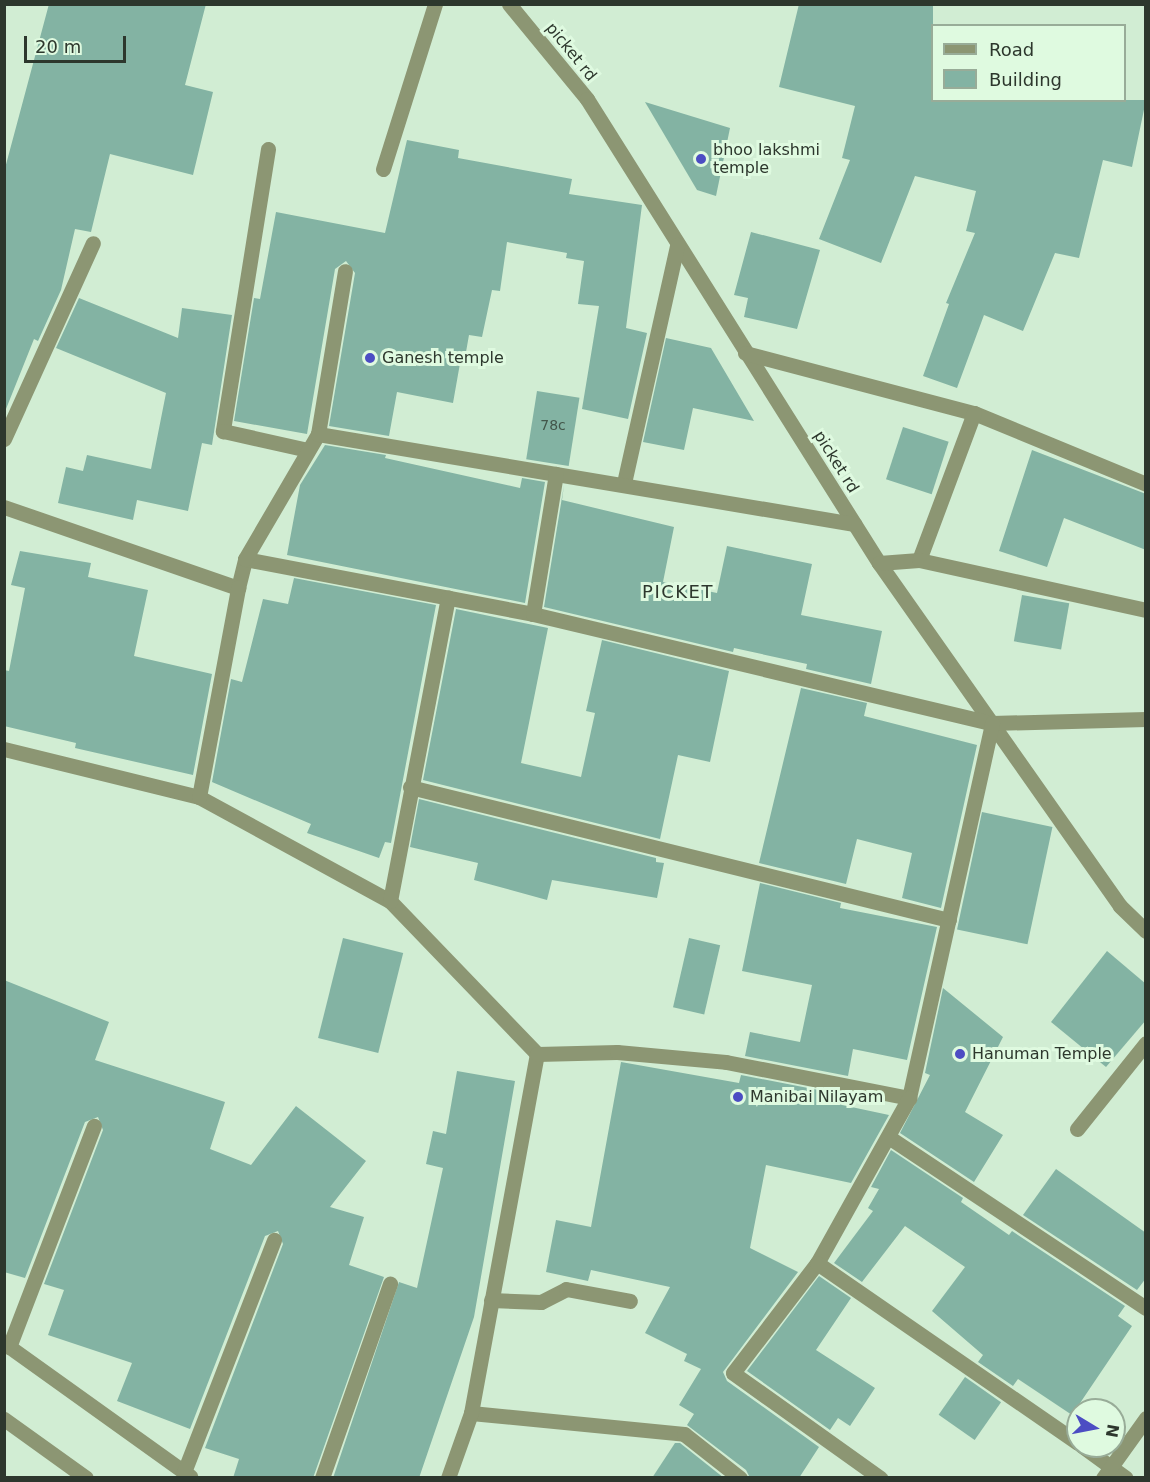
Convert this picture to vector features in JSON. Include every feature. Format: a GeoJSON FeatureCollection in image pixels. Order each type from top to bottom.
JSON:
{"type":"FeatureCollection","features":[{"type":"Feature","properties":{"kind":"street"},"geometry":{"type":"LineString","coordinates":[[383,169],[435,4]]}},
{"type":"Feature","properties":{"kind":"street","name":"picket rd"},"geometry":{"type":"LineString","coordinates":[[508,4],[586,99],[879,563],[1120,906],[1146,931]]}},
{"type":"Feature","properties":{"kind":"street"},"geometry":{"type":"LineString","coordinates":[[268,149],[223,431],[308,450]]}},
{"type":"Feature","properties":{"kind":"street"},"geometry":{"type":"LineString","coordinates":[[4,438],[93,243]]}},
{"type":"Feature","properties":{"kind":"street"},"geometry":{"type":"LineString","coordinates":[[624,483],[677,245]]}},
{"type":"Feature","properties":{"kind":"street"},"geometry":{"type":"LineString","coordinates":[[199,797],[245,559],[318,434],[345,271]]}},
{"type":"Feature","properties":{"kind":"street"},"geometry":{"type":"LineString","coordinates":[[745,353],[974,413],[1146,484]]}},
{"type":"Feature","properties":{"kind":"street"},"geometry":{"type":"LineString","coordinates":[[919,560],[974,413]]}},
{"type":"Feature","properties":{"kind":"street"},"geometry":{"type":"LineString","coordinates":[[318,434],[556,474],[624,483],[854,524]]}},
{"type":"Feature","properties":{"kind":"street"},"geometry":{"type":"LineString","coordinates":[[533,614],[556,474]]}},
{"type":"Feature","properties":{"kind":"street"},"geometry":{"type":"LineString","coordinates":[[4,507],[238,588]]}},
{"type":"Feature","properties":{"kind":"street"},"geometry":{"type":"LineString","coordinates":[[245,559],[533,614],[992,723],[1146,719]]}},
{"type":"Feature","properties":{"kind":"street"},"geometry":{"type":"LineString","coordinates":[[879,563],[919,560],[1146,610]]}},
{"type":"Feature","properties":{"kind":"street"},"geometry":{"type":"LineString","coordinates":[[390,901],[448,597]]}},
{"type":"Feature","properties":{"kind":"street"},"geometry":{"type":"LineString","coordinates":[[880,1478],[734,1373],[817,1263],[890,1138],[909,1098],[992,723]]}},
{"type":"Feature","properties":{"kind":"street"},"geometry":{"type":"LineString","coordinates":[[4,749],[199,797],[390,901],[537,1054],[617,1052],[726,1062],[909,1098]]}},
{"type":"Feature","properties":{"kind":"street"},"geometry":{"type":"LineString","coordinates":[[410,787],[949,920]]}},
{"type":"Feature","properties":{"kind":"street"},"geometry":{"type":"LineString","coordinates":[[1077,1129],[1146,1043]]}},
{"type":"Feature","properties":{"kind":"street"},"geometry":{"type":"LineString","coordinates":[[448,1478],[471,1413],[537,1054]]}},
{"type":"Feature","properties":{"kind":"street"},"geometry":{"type":"LineString","coordinates":[[94,1126],[7,1345],[188,1475],[274,1240]]}},
{"type":"Feature","properties":{"kind":"street"},"geometry":{"type":"LineString","coordinates":[[890,1138],[1146,1308]]}},
{"type":"Feature","properties":{"kind":"street"},"geometry":{"type":"LineString","coordinates":[[817,1263],[1066,1435]]}},
{"type":"Feature","properties":{"kind":"street"},"geometry":{"type":"LineString","coordinates":[[322,1478],[390,1284]]}},
{"type":"Feature","properties":{"kind":"street"},"geometry":{"type":"LineString","coordinates":[[491,1300],[542,1302],[566,1289],[630,1301]]}},
{"type":"Feature","properties":{"kind":"street"},"geometry":{"type":"LineString","coordinates":[[471,1413],[684,1434],[740,1478]]}},
{"type":"Feature","properties":{"kind":"street"},"geometry":{"type":"LineString","coordinates":[[1107,1472],[1146,1418]]}},
{"type":"Feature","properties":{"kind":"street"},"geometry":{"type":"LineString","coordinates":[[4,1419],[86,1478]]}},
{"type":"Feature","properties":{"kind":"street"},"geometry":{"type":"LineString","coordinates":[[1093,1458],[1107,1472],[1126,1478]]}},
{"type":"Feature","properties":{"kind":"building"},"geometry":{"type":"Polygon","coordinates":[[[49,4],[206,4],[185,85],[213,92],[193,175],[110,154],[91,232],[75,229],[61,290],[38,341],[34,339],[4,414],[4,172],[49,4]]]}},
{"type":"Feature","properties":{"kind":"building"},"geometry":{"type":"Polygon","coordinates":[[[799,4],[933,4],[931,102],[1126,102],[1126,100],[1146,100],[1132,167],[1103,160],[1079,258],[1055,253],[1023,331],[984,315],[957,388],[923,376],[949,304],[946,303],[975,233],[966,231],[976,191],[915,176],[881,263],[819,239],[850,160],[842,158],[855,106],[779,87],[799,4]]]}},
{"type":"Feature","properties":{"kind":"building","name":"bhoo lakshmi temple"},"geometry":{"type":"Polygon","coordinates":[[[645,102],[730,128],[716,196],[697,190],[645,102]]]}},
{"type":"Feature","properties":{"kind":"building"},"geometry":{"type":"Polygon","coordinates":[[[407,140],[459,150],[458,158],[572,179],[569,194],[642,205],[626,328],[647,333],[628,419],[582,409],[599,306],[578,304],[584,261],[566,258],[567,253],[507,242],[500,291],[492,290],[482,337],[469,335],[466,352],[462,352],[453,403],[397,392],[389,436],[329,426],[355,273],[346,261],[335,269],[307,434],[234,421],[254,298],[260,299],[276,212],[385,233],[407,140]]]}},
{"type":"Feature","properties":{"kind":"building"},"geometry":{"type":"Polygon","coordinates":[[[751,232],[820,250],[797,329],[744,317],[748,298],[734,295],[751,232]]]}},
{"type":"Feature","properties":{"kind":"building"},"geometry":{"type":"Polygon","coordinates":[[[79,298],[178,338],[182,308],[232,315],[212,445],[202,443],[188,511],[137,500],[133,520],[58,503],[66,467],[83,471],[87,455],[151,469],[166,393],[56,348],[79,298]]]}},
{"type":"Feature","properties":{"kind":"building"},"geometry":{"type":"Polygon","coordinates":[[[666,338],[711,348],[754,421],[693,408],[684,450],[643,442],[666,338]]]}},
{"type":"Feature","properties":{"kind":"building"},"geometry":{"type":"Polygon","coordinates":[[[537,391],[579,398],[569,466],[526,459],[537,391]]]}},
{"type":"Feature","properties":{"kind":"building"},"geometry":{"type":"Polygon","coordinates":[[[903,427],[949,442],[932,494],[886,479],[903,427]]]}},
{"type":"Feature","properties":{"kind":"building"},"geometry":{"type":"Polygon","coordinates":[[[325,445],[386,455],[385,458],[520,488],[522,478],[545,482],[525,603],[287,555],[300,485],[325,445]]]}},
{"type":"Feature","properties":{"kind":"building"},"geometry":{"type":"Polygon","coordinates":[[[1032,450],[1146,494],[1146,550],[1064,518],[1047,567],[999,551],[1032,450]]]}},
{"type":"Feature","properties":{"kind":"building"},"geometry":{"type":"Polygon","coordinates":[[[564,485],[562,500],[674,527],[663,582],[717,593],[727,546],[812,564],[801,615],[882,631],[871,684],[806,669],[807,664],[734,648],[733,652],[544,607],[564,485]]]}},
{"type":"Feature","properties":{"kind":"building"},"geometry":{"type":"Polygon","coordinates":[[[20,551],[91,563],[88,577],[148,590],[134,656],[212,674],[193,775],[75,748],[76,743],[4,726],[4,670],[9,671],[25,588],[11,585],[20,551]]]}},
{"type":"Feature","properties":{"kind":"building"},"geometry":{"type":"Polygon","coordinates":[[[294,578],[436,605],[391,843],[385,842],[379,858],[307,833],[311,824],[212,782],[231,679],[242,682],[263,599],[288,604],[294,578]]]}},
{"type":"Feature","properties":{"kind":"building"},"geometry":{"type":"Polygon","coordinates":[[[1022,595],[1069,603],[1061,650],[1014,641],[1022,595]]]}},
{"type":"Feature","properties":{"kind":"building"},"geometry":{"type":"Polygon","coordinates":[[[456,609],[548,628],[521,763],[581,777],[595,713],[586,711],[602,640],[729,671],[710,762],[678,755],[660,839],[423,780],[456,609]]]}},
{"type":"Feature","properties":{"kind":"building"},"geometry":{"type":"Polygon","coordinates":[[[801,688],[867,703],[864,716],[977,745],[941,908],[902,898],[912,853],[857,839],[846,884],[759,863],[801,688]]]}},
{"type":"Feature","properties":{"kind":"building"},"geometry":{"type":"Polygon","coordinates":[[[419,799],[656,858],[656,862],[664,863],[657,898],[552,880],[547,900],[474,880],[478,863],[410,847],[419,799]]]}},
{"type":"Feature","properties":{"kind":"building"},"geometry":{"type":"Polygon","coordinates":[[[982,812],[1052,827],[1027,944],[957,929],[982,812]]]}},
{"type":"Feature","properties":{"kind":"building"},"geometry":{"type":"Polygon","coordinates":[[[760,883],[841,903],[840,908],[937,927],[907,1060],[853,1049],[848,1076],[745,1056],[750,1032],[800,1042],[812,985],[742,971],[760,883]]]}},
{"type":"Feature","properties":{"kind":"building"},"geometry":{"type":"Polygon","coordinates":[[[343,938],[403,953],[378,1053],[318,1038],[343,938]]]}},
{"type":"Feature","properties":{"kind":"building"},"geometry":{"type":"Polygon","coordinates":[[[689,938],[720,945],[704,1014],[673,1007],[689,938]]]}},
{"type":"Feature","properties":{"kind":"building"},"geometry":{"type":"Polygon","coordinates":[[[1107,951],[1146,984],[1146,1020],[1106,1067],[1051,1022],[1107,951]]]}},
{"type":"Feature","properties":{"kind":"building"},"geometry":{"type":"Polygon","coordinates":[[[4,980],[109,1022],[95,1060],[225,1102],[210,1149],[251,1165],[296,1106],[366,1161],[330,1207],[364,1217],[349,1265],[384,1277],[313,1478],[233,1478],[239,1459],[205,1448],[283,1244],[278,1231],[265,1236],[190,1429],[117,1401],[132,1363],[48,1335],[64,1290],[44,1284],[103,1130],[98,1117],[85,1122],[25,1278],[4,1272],[4,980]]]}},
{"type":"Feature","properties":{"kind":"building"},"geometry":{"type":"Polygon","coordinates":[[[943,988],[1003,1037],[965,1112],[1003,1135],[974,1182],[900,1133],[930,1075],[925,1073],[943,988]]]}},
{"type":"Feature","properties":{"kind":"building"},"geometry":{"type":"Polygon","coordinates":[[[621,1062],[739,1083],[741,1075],[844,1095],[842,1105],[889,1115],[851,1183],[766,1165],[750,1248],[798,1272],[723,1372],[727,1381],[819,1447],[799,1478],[750,1478],[746,1470],[687,1425],[694,1414],[679,1405],[701,1369],[684,1361],[687,1354],[645,1333],[670,1287],[591,1270],[588,1281],[546,1272],[556,1220],[591,1227],[621,1062]]]}},
{"type":"Feature","properties":{"kind":"building"},"geometry":{"type":"Polygon","coordinates":[[[457,1071],[515,1081],[474,1317],[419,1478],[333,1478],[399,1282],[417,1288],[443,1168],[426,1164],[433,1131],[446,1134],[457,1071]]]}},
{"type":"Feature","properties":{"kind":"building"},"geometry":{"type":"Polygon","coordinates":[[[891,1150],[963,1198],[961,1202],[1009,1235],[1012,1231],[1125,1306],[1118,1316],[1132,1326],[1083,1398],[1066,1398],[1066,1411],[1018,1379],[1013,1386],[978,1362],[983,1355],[932,1311],[965,1267],[905,1226],[862,1282],[834,1263],[873,1211],[868,1208],[879,1189],[871,1187],[891,1150]]]}},
{"type":"Feature","properties":{"kind":"building"},"geometry":{"type":"Polygon","coordinates":[[[1056,1169],[1146,1233],[1146,1278],[1137,1290],[1023,1215],[1056,1169]]]}},
{"type":"Feature","properties":{"kind":"building"},"geometry":{"type":"Polygon","coordinates":[[[819,1276],[851,1298],[816,1350],[875,1388],[850,1426],[838,1418],[830,1430],[747,1371],[819,1276]]]}},
{"type":"Feature","properties":{"kind":"building"},"geometry":{"type":"Polygon","coordinates":[[[965,1377],[1001,1402],[975,1440],[939,1415],[965,1377]]]}},
{"type":"Feature","properties":{"kind":"building"},"geometry":{"type":"Polygon","coordinates":[[[675,1443],[680,1443],[724,1478],[652,1478],[675,1443]]]}},
{"type":"Feature","properties":{"kind":"place","name":"bhoo lakshmi temple"},"geometry":{"type":"Point","coordinates":[701,159]}},
{"type":"Feature","properties":{"kind":"place","name":"Ganesh temple"},"geometry":{"type":"Point","coordinates":[370,358]}},
{"type":"Feature","properties":{"kind":"place","name":"Hanuman Temple"},"geometry":{"type":"Point","coordinates":[960,1054]}},
{"type":"Feature","properties":{"kind":"place","name":"Manibai Nilayam"},"geometry":{"type":"Point","coordinates":[738,1097]}},
{"type":"Feature","properties":{"kind":"district","name":"PICKET"},"geometry":{"type":"Point","coordinates":[678,592]}}]}
